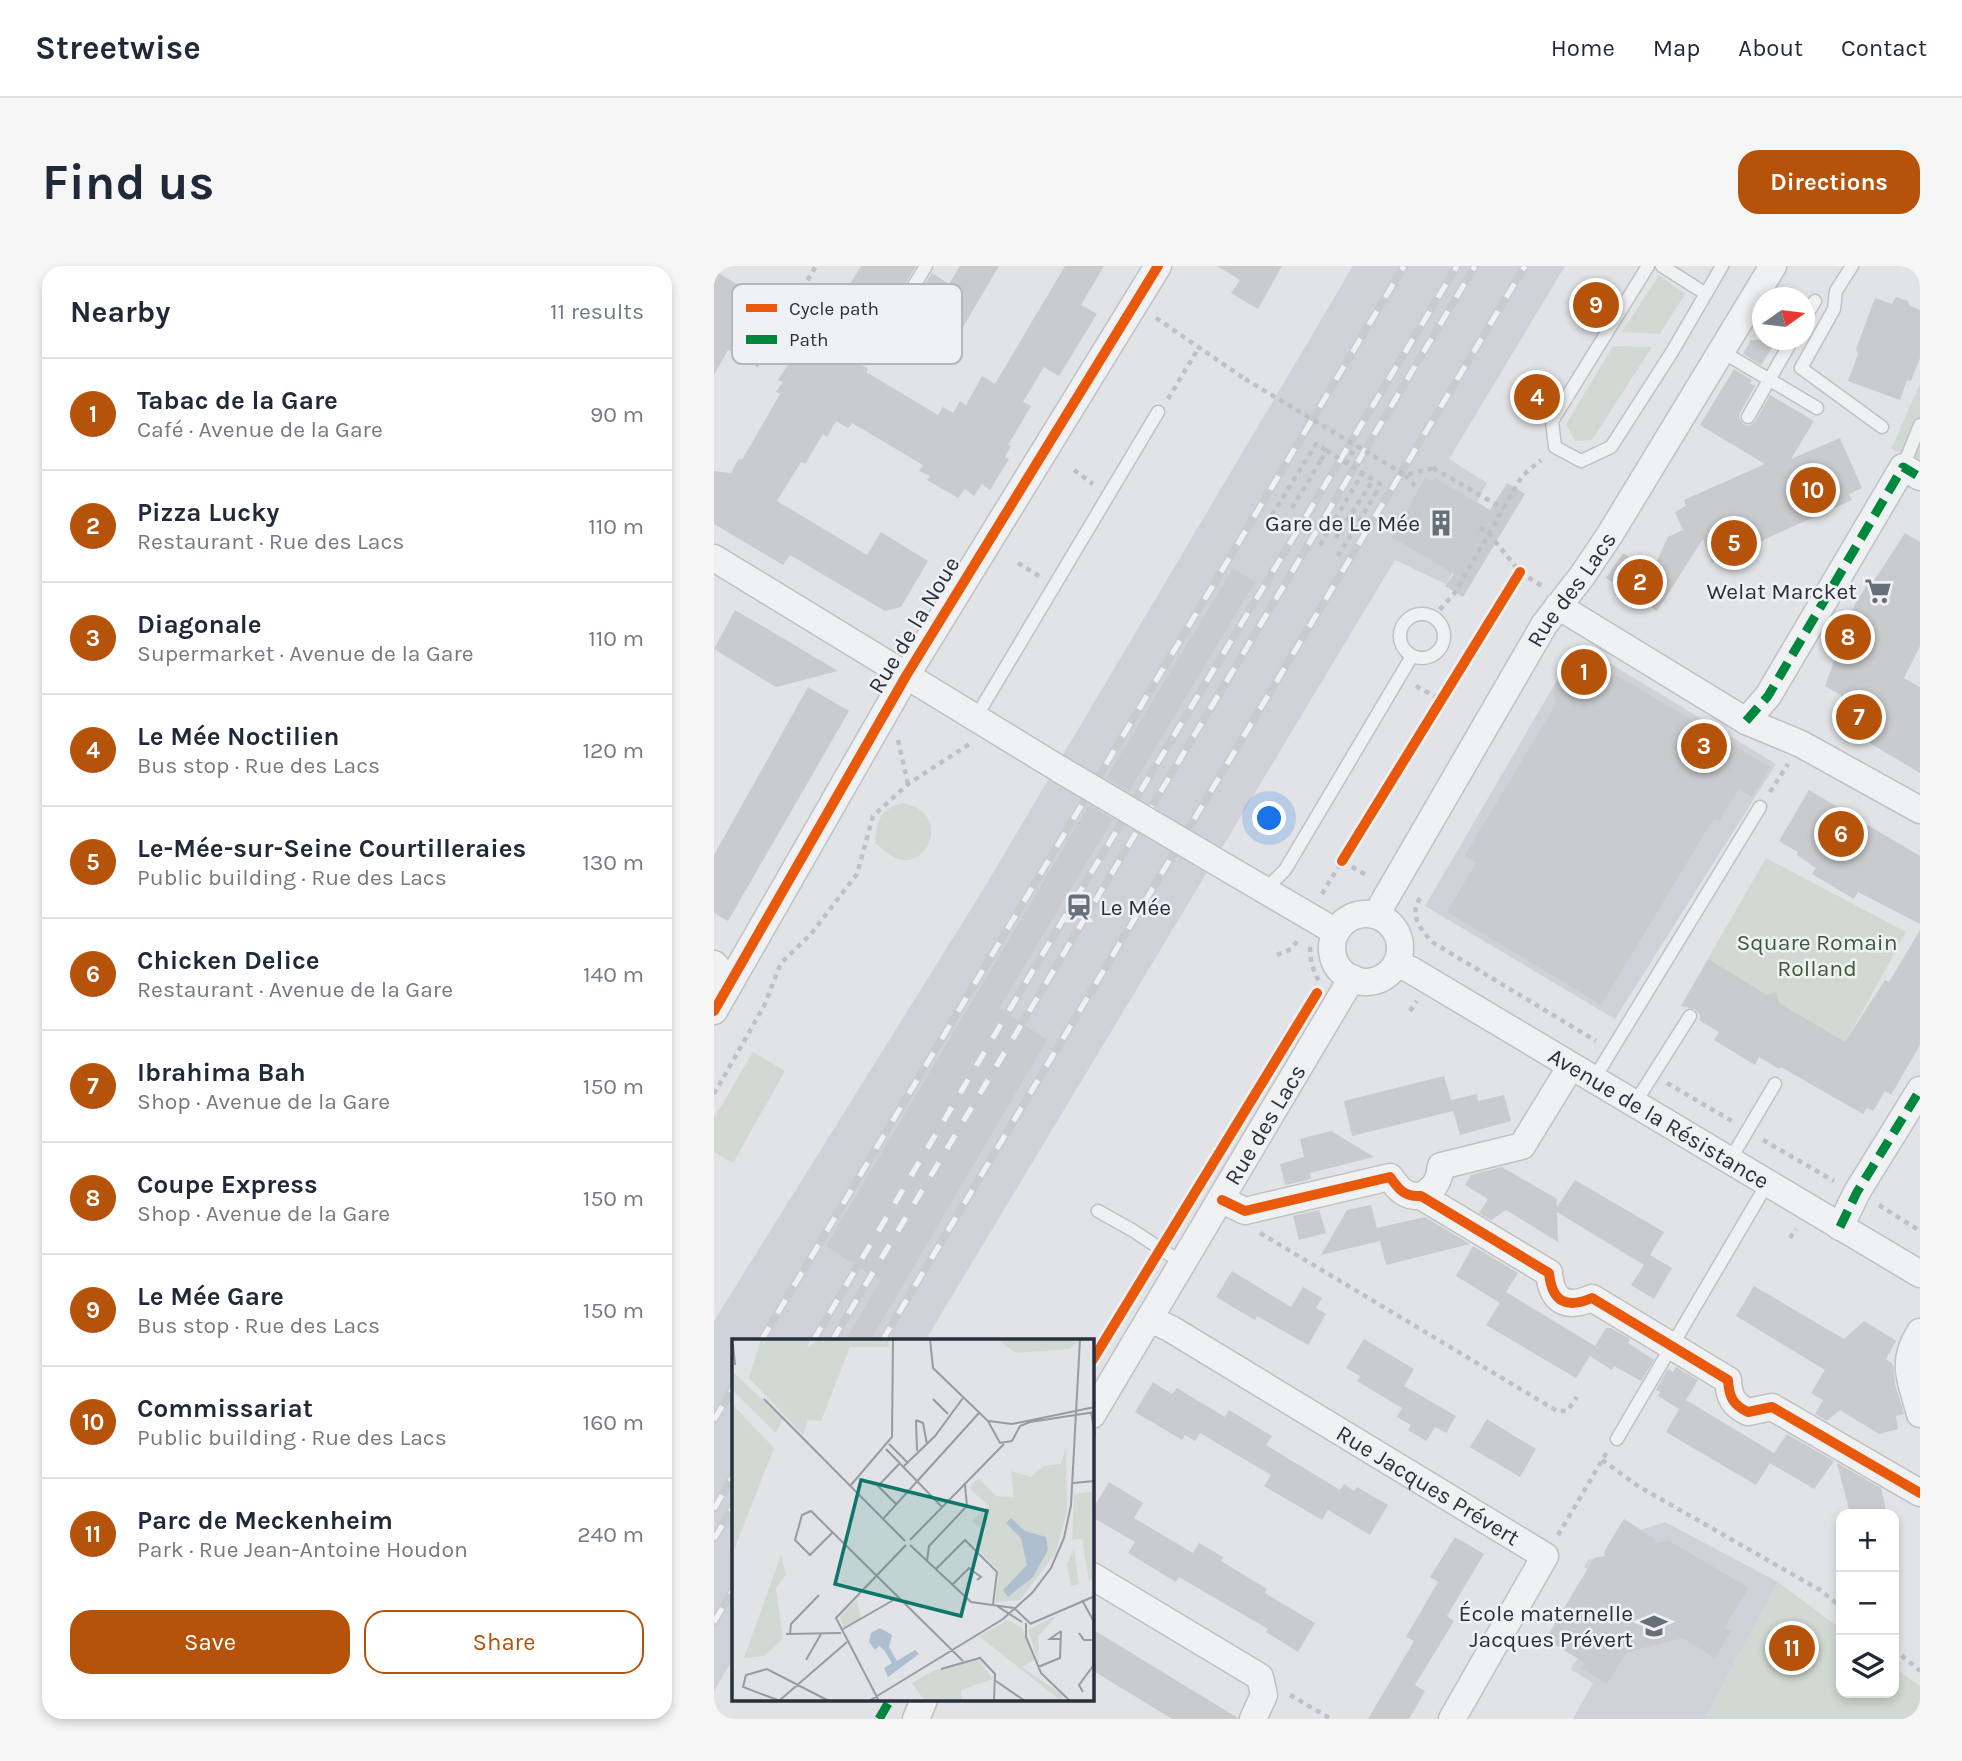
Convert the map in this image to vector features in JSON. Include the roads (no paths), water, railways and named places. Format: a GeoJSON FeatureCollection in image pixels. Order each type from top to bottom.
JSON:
{"type":"FeatureCollection","features":[{"type":"Feature","properties":{"kind":"street","name":"Rue de la Noue"},"geometry":{"type":"LineString","coordinates":[[714,1011],[722,973],[1157,266]]}},
{"type":"Feature","properties":{"kind":"street","name":"Rue des Lacs"},"geometry":{"type":"LineString","coordinates":[[1376,915],[1544,625],[1609,536],[1773,266]]}},
{"type":"Feature","properties":{"kind":"street"},"geometry":{"type":"LineString","coordinates":[[1746,721],[1768,696],[1912,472]]}},
{"type":"Feature","properties":{"kind":"street"},"geometry":{"type":"LineString","coordinates":[[714,558],[906,676],[973,730],[1062,770],[1336,932]]}},
{"type":"Feature","properties":{"kind":"street"},"geometry":{"type":"LineString","coordinates":[[1558,606],[1746,721],[1801,744],[1920,810]]}},
{"type":"Feature","properties":{"kind":"street"},"geometry":{"type":"LineString","coordinates":[[1376,915],[1387,920],[1398,936],[1400,946],[1397,964],[1380,978],[1361,981],[1343,972],[1336,963],[1333,942],[1336,932],[1353,916],[1376,915]]}},
{"type":"Feature","properties":{"kind":"street","name":"Avenue de la Résistance"},"geometry":{"type":"LineString","coordinates":[[1397,964],[1920,1274]]}},
{"type":"Feature","properties":{"kind":"street","name":"Rue des Lacs"},"geometry":{"type":"LineString","coordinates":[[1094,1412],[1352,978]]}},
{"type":"Feature","properties":{"kind":"street"},"geometry":{"type":"LineString","coordinates":[[1222,1200],[1245,1211],[1390,1177],[1398,1189],[1408,1196],[1421,1196],[1432,1190],[1439,1180],[1441,1166],[1522,1146],[1571,1066]]}},
{"type":"Feature","properties":{"kind":"street"},"geometry":{"type":"LineString","coordinates":[[1840,1227],[1857,1192],[1920,1090]]}},
{"type":"Feature","properties":{"kind":"street"},"geometry":{"type":"LineString","coordinates":[[1421,1196],[1549,1273],[1550,1286],[1557,1297],[1567,1304],[1592,1298],[1728,1380],[1729,1394],[1741,1409],[1748,1412],[1772,1406],[1920,1493]]}},
{"type":"Feature","properties":{"kind":"street","name":"Rue Jacques Prévert"},"geometry":{"type":"LineString","coordinates":[[1150,1319],[1171,1329],[1545,1556],[1452,1719]]}},
{"type":"Feature","properties":{"kind":"street"},"geometry":{"type":"LineString","coordinates":[[1920,1332],[1912,1345],[1907,1362],[1920,1414]]}},
{"type":"Feature","properties":{"kind":"street"},"geometry":{"type":"LineString","coordinates":[[1094,1577],[1260,1677],[1264,1695],[1253,1719]]}},
{"type":"Feature","properties":{"kind":"street"},"geometry":{"type":"LineString","coordinates":[[916,1719],[923,1702]]}},
{"type":"Feature","properties":{"kind":"lane"},"geometry":{"type":"LineString","coordinates":[[915,284],[926,266]]}},
{"type":"Feature","properties":{"kind":"lane"},"geometry":{"type":"LineString","coordinates":[[1648,266],[1552,421],[1555,447],[1581,461],[1611,447],[1722,266]]}},
{"type":"Feature","properties":{"kind":"lane"},"geometry":{"type":"LineString","coordinates":[[1662,266],[1706,294]]}},
{"type":"Feature","properties":{"kind":"lane"},"geometry":{"type":"LineString","coordinates":[[1852,266],[1836,291],[1834,309],[1801,368],[1882,427]]}},
{"type":"Feature","properties":{"kind":"lane"},"geometry":{"type":"LineString","coordinates":[[1748,417],[1786,350]]}},
{"type":"Feature","properties":{"kind":"lane"},"geometry":{"type":"LineString","coordinates":[[1721,351],[1817,408]]}},
{"type":"Feature","properties":{"kind":"lane"},"geometry":{"type":"LineString","coordinates":[[973,730],[1157,413]]}},
{"type":"Feature","properties":{"kind":"lane"},"geometry":{"type":"LineString","coordinates":[[1912,472],[1920,425]]}},
{"type":"Feature","properties":{"kind":"lane"},"geometry":{"type":"LineString","coordinates":[[1420,614],[1433,617],[1443,629],[1443,644],[1434,655],[1426,658],[1412,656],[1402,645],[1400,632],[1403,625],[1408,619],[1420,614]]}},
{"type":"Feature","properties":{"kind":"lane"},"geometry":{"type":"LineString","coordinates":[[1264,890],[1285,870],[1412,656]]}},
{"type":"Feature","properties":{"kind":"lane"},"geometry":{"type":"LineString","coordinates":[[1594,1079],[1764,801]]}},
{"type":"Feature","properties":{"kind":"lane"},"geometry":{"type":"LineString","coordinates":[[1635,1103],[1690,1016]]}},
{"type":"Feature","properties":{"kind":"lane"},"geometry":{"type":"LineString","coordinates":[[1730,1160],[1775,1084]]}},
{"type":"Feature","properties":{"kind":"lane"},"geometry":{"type":"LineString","coordinates":[[1617,1438],[1766,1184]]}},
{"type":"Feature","properties":{"kind":"lane"},"geometry":{"type":"LineString","coordinates":[[1098,1211],[1182,1263]]}},
{"type":"Feature","properties":{"kind":"railway"},"geometry":{"type":"LineString","coordinates":[[762,1339],[1404,266]]}},
{"type":"Feature","properties":{"kind":"railway"},"geometry":{"type":"LineString","coordinates":[[814,1339],[1457,266]]}},
{"type":"Feature","properties":{"kind":"railway"},"geometry":{"type":"LineString","coordinates":[[833,1339],[1475,266]]}},
{"type":"Feature","properties":{"kind":"railway"},"geometry":{"type":"LineString","coordinates":[[883,1339],[1525,266]]}},
{"type":"Feature","properties":{"kind":"railway"},"geometry":{"type":"LineString","coordinates":[[714,1420],[732,1390]]}},
{"type":"Feature","properties":{"kind":"railway"},"geometry":{"type":"LineString","coordinates":[[714,1509],[732,1478]]}},
{"type":"Feature","properties":{"kind":"railway"},"geometry":{"type":"LineString","coordinates":[[714,1539],[732,1509]]}},
{"type":"Feature","properties":{"kind":"railway"},"geometry":{"type":"LineString","coordinates":[[714,1622],[732,1592]]}},
{"type":"Feature","properties":{"kind":"place","name":"Le Mée Gare"},"geometry":{"type":"Point","coordinates":[1596,305]}},
{"type":"Feature","properties":{"kind":"place","name":"Le Mée Noctilien"},"geometry":{"type":"Point","coordinates":[1537,397]}},
{"type":"Feature","properties":{"kind":"place","name":"Commissariat"},"geometry":{"type":"Point","coordinates":[1813,490]}},
{"type":"Feature","properties":{"kind":"place","name":"Gare de Le Mée"},"geometry":{"type":"Point","coordinates":[1441,523]}},
{"type":"Feature","properties":{"kind":"place","name":"Le-Mée-sur-Seine Courtilleraies"},"geometry":{"type":"Point","coordinates":[1734,543]}},
{"type":"Feature","properties":{"kind":"place","name":"Pizza Lucky"},"geometry":{"type":"Point","coordinates":[1640,582]}},
{"type":"Feature","properties":{"kind":"place","name":"Welat Marcket"},"geometry":{"type":"Point","coordinates":[1878,591]}},
{"type":"Feature","properties":{"kind":"place","name":"Coupe Express"},"geometry":{"type":"Point","coordinates":[1848,637]}},
{"type":"Feature","properties":{"kind":"place","name":"Tabac de la Gare"},"geometry":{"type":"Point","coordinates":[1584,672]}},
{"type":"Feature","properties":{"kind":"place","name":"Ibrahima Bah"},"geometry":{"type":"Point","coordinates":[1859,717]}},
{"type":"Feature","properties":{"kind":"place","name":"Diagonale"},"geometry":{"type":"Point","coordinates":[1704,746]}},
{"type":"Feature","properties":{"kind":"place","name":"Chicken Delice"},"geometry":{"type":"Point","coordinates":[1841,834]}},
{"type":"Feature","properties":{"kind":"place","name":"Le Mée"},"geometry":{"type":"Point","coordinates":[1079,907]}},
{"type":"Feature","properties":{"kind":"place","name":"École maternelle Jacques Prévert"},"geometry":{"type":"Point","coordinates":[1654,1626]}},
{"type":"Feature","properties":{"kind":"place","name":"Parc de Meckenheim"},"geometry":{"type":"Point","coordinates":[1792,1648]}},
{"type":"Feature","properties":{"kind":"park label","name":"Square Romain Rolland"},"geometry":{"type":"Point","coordinates":[1817,955]}}]}
